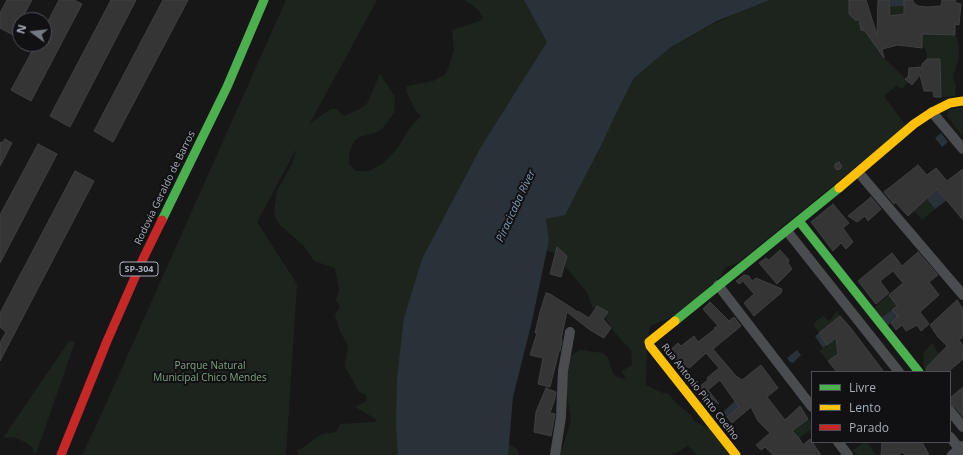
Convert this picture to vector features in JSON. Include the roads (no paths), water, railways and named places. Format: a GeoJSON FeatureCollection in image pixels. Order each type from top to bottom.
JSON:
{"type":"FeatureCollection","features":[{"type":"Feature","properties":{"kind":"main road","name":"Rodovia Geraldo de Barros"},"geometry":{"type":"LineString","coordinates":[[61,455],[107,341],[143,260],[227,88],[264,0]]}},
{"type":"Feature","properties":{"kind":"main road","name":"Rodovia Geraldo de Barros"},"geometry":{"type":"LineString","coordinates":[[227,88],[248,15]]}},
{"type":"Feature","properties":{"kind":"main road"},"geometry":{"type":"LineString","coordinates":[[718,285],[859,172],[914,124],[932,112],[950,103],[963,102]]}},
{"type":"Feature","properties":{"kind":"main road"},"geometry":{"type":"LineString","coordinates":[[799,221],[918,371]]}},
{"type":"Feature","properties":{"kind":"main road","name":"Rua Antonio Pinto Coelho"},"geometry":{"type":"LineString","coordinates":[[718,285],[649,342],[650,346],[736,455]]}},
{"type":"Feature","properties":{"kind":"street"},"geometry":{"type":"LineString","coordinates":[[932,112],[963,149]]}},
{"type":"Feature","properties":{"kind":"street"},"geometry":{"type":"LineString","coordinates":[[859,172],[963,295]]}},
{"type":"Feature","properties":{"kind":"street"},"geometry":{"type":"LineString","coordinates":[[787,231],[898,371]]}},
{"type":"Feature","properties":{"kind":"street"},"geometry":{"type":"LineString","coordinates":[[718,285],[811,407]]}},
{"type":"Feature","properties":{"kind":"street"},"geometry":{"type":"LineString","coordinates":[[555,455],[561,417],[563,371],[570,332]]}},
{"type":"Feature","properties":{"kind":"street"},"geometry":{"type":"LineString","coordinates":[[951,412],[963,427]]}},
{"type":"Feature","properties":{"kind":"street"},"geometry":{"type":"LineString","coordinates":[[951,439],[959,451]]}},
{"type":"Feature","properties":{"kind":"street"},"geometry":{"type":"LineString","coordinates":[[839,443],[848,455]]}},
{"type":"Feature","properties":{"kind":"water","name":"Piracicaba River"},"geometry":{"type":"Polygon","coordinates":[[[524,0],[770,0],[717,21],[671,47],[634,78],[565,215],[546,219],[549,240],[532,321],[513,397],[508,455],[398,455],[396,424],[397,378],[404,318],[422,259],[481,147],[547,42],[524,0]]]}},
{"type":"Feature","properties":{"kind":"water"},"geometry":{"type":"Polygon","coordinates":[[[889,0],[904,0],[904,6],[889,7],[889,0]]]}},
{"type":"Feature","properties":{"kind":"water"},"geometry":{"type":"Polygon","coordinates":[[[941,133],[948,142],[942,147],[935,138],[941,133]]]}},
{"type":"Feature","properties":{"kind":"water"},"geometry":{"type":"Polygon","coordinates":[[[937,189],[947,200],[935,209],[927,199],[937,189]]]}},
{"type":"Feature","properties":{"kind":"water"},"geometry":{"type":"Polygon","coordinates":[[[892,310],[898,316],[885,328],[878,320],[892,310]]]}},
{"type":"Feature","properties":{"kind":"water"},"geometry":{"type":"Polygon","coordinates":[[[819,333],[827,345],[823,348],[815,336],[819,333]]]}},
{"type":"Feature","properties":{"kind":"water"},"geometry":{"type":"Polygon","coordinates":[[[797,350],[801,355],[793,363],[790,362],[787,358],[797,350]]]}},
{"type":"Feature","properties":{"kind":"water"},"geometry":{"type":"Polygon","coordinates":[[[735,401],[740,407],[727,417],[723,412],[735,401]]]}},
{"type":"Feature","properties":{"kind":"park label","name":"Parque Natural Municipal Chico Mendes"},"geometry":{"type":"Point","coordinates":[210,372]}}]}
